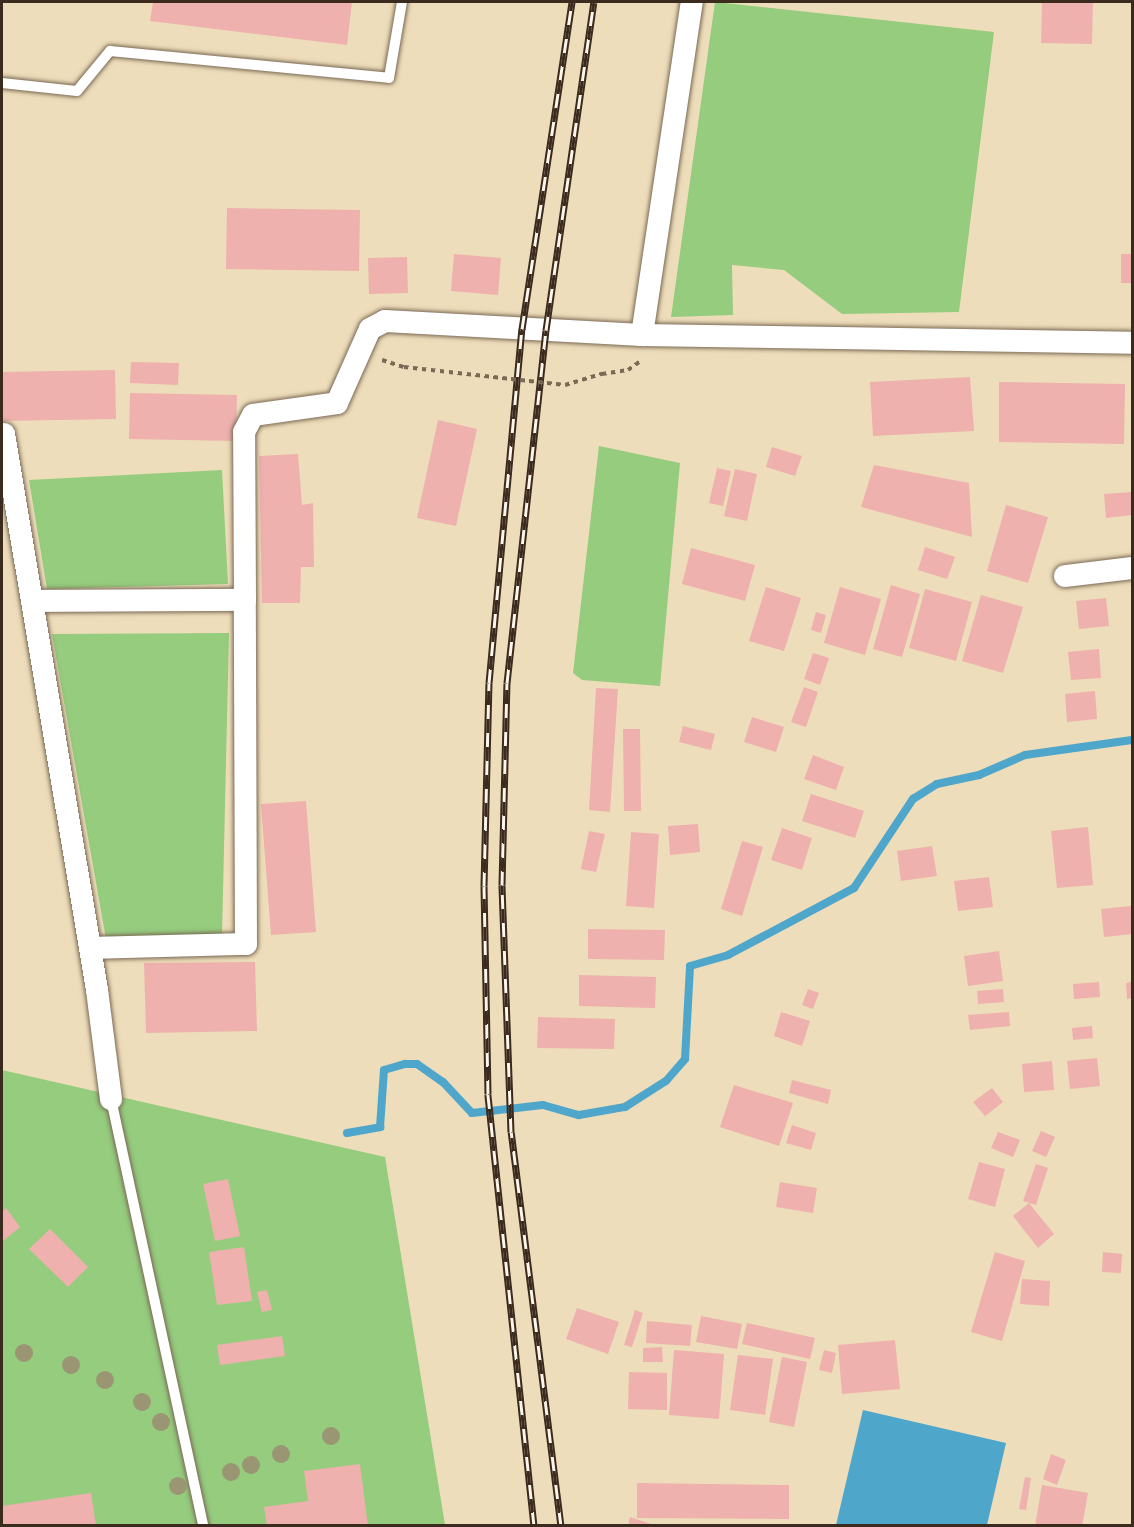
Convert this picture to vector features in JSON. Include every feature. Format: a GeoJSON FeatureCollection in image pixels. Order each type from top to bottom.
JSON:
{"type":"FeatureCollection","features":[{"type":"Feature","properties":{"kind":"street"},"geometry":{"type":"LineString","coordinates":[[642,335],[692,2]]}},
{"type":"Feature","properties":{"kind":"street"},"geometry":{"type":"LineString","coordinates":[[90,948],[246,944],[244,432],[253,415],[336,403],[370,329],[385,321],[642,335],[1132,343]]}},
{"type":"Feature","properties":{"kind":"street"},"geometry":{"type":"LineString","coordinates":[[3,434],[90,948],[111,1099]]}},
{"type":"Feature","properties":{"kind":"street"},"geometry":{"type":"LineString","coordinates":[[1065,576],[1132,568]]}},
{"type":"Feature","properties":{"kind":"street"},"geometry":{"type":"LineString","coordinates":[[32,601],[245,600]]}},
{"type":"Feature","properties":{"kind":"lane"},"geometry":{"type":"LineString","coordinates":[[2,83],[77,91],[110,51],[389,78],[402,2]]}},
{"type":"Feature","properties":{"kind":"lane"},"geometry":{"type":"LineString","coordinates":[[111,1099],[203,1526]]}},
{"type":"Feature","properties":{"kind":"path"},"geometry":{"type":"LineString","coordinates":[[404,367],[565,385],[602,374]]}},
{"type":"Feature","properties":{"kind":"green space"},"geometry":{"type":"Polygon","coordinates":[[[715,2],[994,32],[959,312],[842,314],[784,270],[732,265],[733,315],[671,317],[715,2]]]}},
{"type":"Feature","properties":{"kind":"green space"},"geometry":{"type":"Polygon","coordinates":[[[599,446],[680,463],[660,686],[582,680],[573,673],[599,446]]]}},
{"type":"Feature","properties":{"kind":"green space"},"geometry":{"type":"Polygon","coordinates":[[[222,470],[228,584],[47,589],[29,480],[222,470]]]}},
{"type":"Feature","properties":{"kind":"green space"},"geometry":{"type":"Polygon","coordinates":[[[229,633],[222,935],[106,939],[52,634],[229,633]]]}},
{"type":"Feature","properties":{"kind":"green space"},"geometry":{"type":"Polygon","coordinates":[[[2,1070],[385,1157],[445,1525],[2,1526],[2,1070]]]}},
{"type":"Feature","properties":{"kind":"water"},"geometry":{"type":"Polygon","coordinates":[[[863,1410],[1006,1443],[987,1525],[836,1525],[863,1410]]]}},
{"type":"Feature","properties":{"kind":"building"},"geometry":{"type":"Polygon","coordinates":[[[153,2],[352,2],[347,45],[150,21],[153,2]]]}},
{"type":"Feature","properties":{"kind":"building"},"geometry":{"type":"Polygon","coordinates":[[[1042,2],[1093,2],[1092,44],[1041,43],[1042,2]]]}},
{"type":"Feature","properties":{"kind":"building"},"geometry":{"type":"Polygon","coordinates":[[[227,208],[360,210],[359,271],[226,269],[227,208]]]}},
{"type":"Feature","properties":{"kind":"building"},"geometry":{"type":"Polygon","coordinates":[[[454,254],[501,258],[498,295],[451,291],[454,254]]]}},
{"type":"Feature","properties":{"kind":"building"},"geometry":{"type":"Polygon","coordinates":[[[1121,254],[1132,254],[1132,283],[1121,283],[1121,254]]]}},
{"type":"Feature","properties":{"kind":"building"},"geometry":{"type":"Polygon","coordinates":[[[407,257],[408,293],[369,294],[368,258],[407,257]]]}},
{"type":"Feature","properties":{"kind":"building"},"geometry":{"type":"Polygon","coordinates":[[[131,362],[179,363],[178,385],[130,383],[131,362]]]}},
{"type":"Feature","properties":{"kind":"building"},"geometry":{"type":"Polygon","coordinates":[[[115,370],[116,419],[2,421],[2,372],[115,370]]]}},
{"type":"Feature","properties":{"kind":"building"},"geometry":{"type":"Polygon","coordinates":[[[970,377],[974,431],[873,436],[870,382],[970,377]]]}},
{"type":"Feature","properties":{"kind":"building"},"geometry":{"type":"Polygon","coordinates":[[[999,382],[1125,384],[1124,444],[999,442],[999,382]]]}},
{"type":"Feature","properties":{"kind":"building"},"geometry":{"type":"Polygon","coordinates":[[[130,393],[237,395],[236,441],[129,439],[130,393]]]}},
{"type":"Feature","properties":{"kind":"building"},"geometry":{"type":"Polygon","coordinates":[[[438,420],[477,429],[456,526],[417,518],[438,420]]]}},
{"type":"Feature","properties":{"kind":"building"},"geometry":{"type":"Polygon","coordinates":[[[772,447],[802,456],[795,476],[766,467],[772,447]]]}},
{"type":"Feature","properties":{"kind":"building"},"geometry":{"type":"Polygon","coordinates":[[[298,454],[302,505],[313,503],[314,567],[301,567],[300,603],[262,603],[259,456],[298,454]]]}},
{"type":"Feature","properties":{"kind":"building"},"geometry":{"type":"Polygon","coordinates":[[[874,465],[969,483],[972,537],[861,507],[874,465]]]}},
{"type":"Feature","properties":{"kind":"building"},"geometry":{"type":"Polygon","coordinates":[[[717,468],[731,471],[723,506],[709,503],[717,468]]]}},
{"type":"Feature","properties":{"kind":"building"},"geometry":{"type":"Polygon","coordinates":[[[735,469],[757,474],[747,521],[724,516],[735,469]]]}},
{"type":"Feature","properties":{"kind":"building"},"geometry":{"type":"Polygon","coordinates":[[[1132,492],[1132,515],[1106,518],[1104,494],[1132,492]]]}},
{"type":"Feature","properties":{"kind":"building"},"geometry":{"type":"Polygon","coordinates":[[[1006,505],[1048,517],[1028,583],[987,571],[1006,505]]]}},
{"type":"Feature","properties":{"kind":"building"},"geometry":{"type":"Polygon","coordinates":[[[925,547],[955,557],[947,579],[918,570],[925,547]]]}},
{"type":"Feature","properties":{"kind":"building"},"geometry":{"type":"Polygon","coordinates":[[[691,548],[755,565],[745,601],[682,584],[691,548]]]}},
{"type":"Feature","properties":{"kind":"building"},"geometry":{"type":"Polygon","coordinates":[[[891,585],[920,594],[902,657],[873,649],[891,585]]]}},
{"type":"Feature","properties":{"kind":"building"},"geometry":{"type":"Polygon","coordinates":[[[766,587],[801,598],[784,651],[749,641],[766,587]]]}},
{"type":"Feature","properties":{"kind":"building"},"geometry":{"type":"Polygon","coordinates":[[[840,587],[881,599],[865,655],[824,643],[840,587]]]}},
{"type":"Feature","properties":{"kind":"building"},"geometry":{"type":"Polygon","coordinates":[[[925,589],[972,602],[956,661],[909,648],[925,589]]]}},
{"type":"Feature","properties":{"kind":"building"},"geometry":{"type":"Polygon","coordinates":[[[981,595],[1023,607],[1003,673],[962,661],[981,595]]]}},
{"type":"Feature","properties":{"kind":"building"},"geometry":{"type":"Polygon","coordinates":[[[1106,598],[1109,626],[1079,629],[1076,601],[1106,598]]]}},
{"type":"Feature","properties":{"kind":"building"},"geometry":{"type":"Polygon","coordinates":[[[816,612],[826,615],[821,633],[811,630],[816,612]]]}},
{"type":"Feature","properties":{"kind":"building"},"geometry":{"type":"Polygon","coordinates":[[[1099,649],[1101,678],[1071,680],[1068,652],[1099,649]]]}},
{"type":"Feature","properties":{"kind":"building"},"geometry":{"type":"Polygon","coordinates":[[[813,653],[829,658],[820,685],[804,679],[813,653]]]}},
{"type":"Feature","properties":{"kind":"building"},"geometry":{"type":"Polygon","coordinates":[[[804,687],[818,692],[806,727],[791,722],[804,687]]]}},
{"type":"Feature","properties":{"kind":"building"},"geometry":{"type":"Polygon","coordinates":[[[596,688],[618,689],[610,812],[589,810],[596,688]]]}},
{"type":"Feature","properties":{"kind":"building"},"geometry":{"type":"Polygon","coordinates":[[[1095,691],[1097,719],[1067,722],[1065,694],[1095,691]]]}},
{"type":"Feature","properties":{"kind":"building"},"geometry":{"type":"Polygon","coordinates":[[[752,717],[784,727],[776,752],[744,742],[752,717]]]}},
{"type":"Feature","properties":{"kind":"building"},"geometry":{"type":"Polygon","coordinates":[[[683,726],[715,734],[711,750],[679,742],[683,726]]]}},
{"type":"Feature","properties":{"kind":"building"},"geometry":{"type":"Polygon","coordinates":[[[623,729],[640,729],[641,811],[624,811],[623,729]]]}},
{"type":"Feature","properties":{"kind":"building"},"geometry":{"type":"Polygon","coordinates":[[[813,755],[844,767],[836,790],[804,779],[813,755]]]}},
{"type":"Feature","properties":{"kind":"building"},"geometry":{"type":"Polygon","coordinates":[[[811,794],[864,811],[855,838],[802,821],[811,794]]]}},
{"type":"Feature","properties":{"kind":"building"},"geometry":{"type":"Polygon","coordinates":[[[306,801],[316,932],[271,935],[261,804],[306,801]]]}},
{"type":"Feature","properties":{"kind":"building"},"geometry":{"type":"Polygon","coordinates":[[[698,824],[700,852],[670,855],[668,826],[698,824]]]}},
{"type":"Feature","properties":{"kind":"building"},"geometry":{"type":"Polygon","coordinates":[[[1088,827],[1093,885],[1057,888],[1051,831],[1088,827]]]}},
{"type":"Feature","properties":{"kind":"building"},"geometry":{"type":"Polygon","coordinates":[[[782,828],[812,838],[802,870],[771,860],[782,828]]]}},
{"type":"Feature","properties":{"kind":"building"},"geometry":{"type":"Polygon","coordinates":[[[589,831],[605,834],[596,872],[581,869],[589,831]]]}},
{"type":"Feature","properties":{"kind":"building"},"geometry":{"type":"Polygon","coordinates":[[[631,832],[659,834],[654,908],[626,906],[631,832]]]}},
{"type":"Feature","properties":{"kind":"building"},"geometry":{"type":"Polygon","coordinates":[[[742,841],[763,847],[742,916],[721,909],[742,841]]]}},
{"type":"Feature","properties":{"kind":"building"},"geometry":{"type":"Polygon","coordinates":[[[932,846],[937,876],[901,881],[897,851],[932,846]]]}},
{"type":"Feature","properties":{"kind":"building"},"geometry":{"type":"Polygon","coordinates":[[[989,877],[993,907],[958,911],[954,881],[989,877]]]}},
{"type":"Feature","properties":{"kind":"building"},"geometry":{"type":"Polygon","coordinates":[[[1131,906],[1132,934],[1104,937],[1101,909],[1131,906]]]}},
{"type":"Feature","properties":{"kind":"building"},"geometry":{"type":"Polygon","coordinates":[[[588,929],[665,930],[664,960],[588,959],[588,929]]]}},
{"type":"Feature","properties":{"kind":"building"},"geometry":{"type":"Polygon","coordinates":[[[999,951],[1003,981],[968,986],[964,956],[999,951]]]}},
{"type":"Feature","properties":{"kind":"building"},"geometry":{"type":"Polygon","coordinates":[[[255,962],[257,1031],[146,1033],[144,963],[255,962]]]}},
{"type":"Feature","properties":{"kind":"building"},"geometry":{"type":"Polygon","coordinates":[[[579,975],[656,977],[655,1008],[579,1006],[579,975]]]}},
{"type":"Feature","properties":{"kind":"building"},"geometry":{"type":"Polygon","coordinates":[[[1099,982],[1100,997],[1074,999],[1073,984],[1099,982]]]}},
{"type":"Feature","properties":{"kind":"building"},"geometry":{"type":"Polygon","coordinates":[[[1132,982],[1132,998],[1127,999],[1126,983],[1132,982]]]}},
{"type":"Feature","properties":{"kind":"building"},"geometry":{"type":"Polygon","coordinates":[[[808,989],[819,993],[813,1009],[802,1005],[808,989]]]}},
{"type":"Feature","properties":{"kind":"building"},"geometry":{"type":"Polygon","coordinates":[[[1003,989],[1004,1002],[978,1004],[977,991],[1003,989]]]}},
{"type":"Feature","properties":{"kind":"building"},"geometry":{"type":"Polygon","coordinates":[[[781,1012],[810,1021],[802,1046],[774,1036],[781,1012]]]}},
{"type":"Feature","properties":{"kind":"building"},"geometry":{"type":"Polygon","coordinates":[[[1009,1012],[1010,1026],[970,1030],[968,1015],[1009,1012]]]}},
{"type":"Feature","properties":{"kind":"building"},"geometry":{"type":"Polygon","coordinates":[[[538,1017],[615,1019],[614,1049],[537,1048],[538,1017]]]}},
{"type":"Feature","properties":{"kind":"building"},"geometry":{"type":"Polygon","coordinates":[[[1092,1026],[1093,1038],[1073,1040],[1072,1028],[1092,1026]]]}},
{"type":"Feature","properties":{"kind":"building"},"geometry":{"type":"Polygon","coordinates":[[[1097,1058],[1100,1086],[1070,1089],[1067,1061],[1097,1058]]]}},
{"type":"Feature","properties":{"kind":"building"},"geometry":{"type":"Polygon","coordinates":[[[1052,1061],[1054,1090],[1024,1092],[1022,1064],[1052,1061]]]}},
{"type":"Feature","properties":{"kind":"building"},"geometry":{"type":"Polygon","coordinates":[[[792,1080],[831,1090],[828,1104],[789,1093],[792,1080]]]}},
{"type":"Feature","properties":{"kind":"building"},"geometry":{"type":"Polygon","coordinates":[[[734,1085],[793,1103],[779,1146],[720,1127],[734,1085]]]}},
{"type":"Feature","properties":{"kind":"building"},"geometry":{"type":"Polygon","coordinates":[[[992,1088],[1003,1102],[985,1116],[973,1102],[992,1088]]]}},
{"type":"Feature","properties":{"kind":"building"},"geometry":{"type":"Polygon","coordinates":[[[792,1125],[816,1133],[811,1150],[786,1143],[792,1125]]]}},
{"type":"Feature","properties":{"kind":"building"},"geometry":{"type":"Polygon","coordinates":[[[1041,1131],[1055,1137],[1046,1157],[1032,1151],[1041,1131]]]}},
{"type":"Feature","properties":{"kind":"building"},"geometry":{"type":"Polygon","coordinates":[[[998,1132],[1020,1140],[1013,1157],[991,1148],[998,1132]]]}},
{"type":"Feature","properties":{"kind":"building"},"geometry":{"type":"Polygon","coordinates":[[[979,1162],[1005,1169],[995,1207],[968,1199],[979,1162]]]}},
{"type":"Feature","properties":{"kind":"building"},"geometry":{"type":"Polygon","coordinates":[[[1036,1164],[1048,1168],[1036,1205],[1023,1201],[1036,1164]]]}},
{"type":"Feature","properties":{"kind":"building"},"geometry":{"type":"Polygon","coordinates":[[[228,1179],[240,1236],[215,1241],[203,1184],[228,1179]]]}},
{"type":"Feature","properties":{"kind":"building"},"geometry":{"type":"Polygon","coordinates":[[[780,1182],[817,1188],[813,1213],[776,1207],[780,1182]]]}},
{"type":"Feature","properties":{"kind":"building"},"geometry":{"type":"Polygon","coordinates":[[[1029,1203],[1054,1234],[1038,1248],[1013,1216],[1029,1203]]]}},
{"type":"Feature","properties":{"kind":"building"},"geometry":{"type":"Polygon","coordinates":[[[6,1208],[20,1227],[2,1242],[2,1211],[6,1208]]]}},
{"type":"Feature","properties":{"kind":"building"},"geometry":{"type":"Polygon","coordinates":[[[50,1229],[88,1267],[68,1287],[29,1249],[50,1229]]]}},
{"type":"Feature","properties":{"kind":"building"},"geometry":{"type":"Polygon","coordinates":[[[244,1247],[252,1301],[217,1305],[209,1252],[244,1247]]]}},
{"type":"Feature","properties":{"kind":"building"},"geometry":{"type":"Polygon","coordinates":[[[995,1252],[1025,1261],[1002,1341],[971,1332],[995,1252]]]}},
{"type":"Feature","properties":{"kind":"building"},"geometry":{"type":"Polygon","coordinates":[[[1103,1252],[1122,1254],[1121,1273],[1102,1272],[1103,1252]]]}},
{"type":"Feature","properties":{"kind":"building"},"geometry":{"type":"Polygon","coordinates":[[[1022,1279],[1050,1281],[1049,1306],[1020,1304],[1022,1279]]]}},
{"type":"Feature","properties":{"kind":"building"},"geometry":{"type":"Polygon","coordinates":[[[267,1290],[272,1310],[262,1312],[257,1292],[267,1290]]]}},
{"type":"Feature","properties":{"kind":"building"},"geometry":{"type":"Polygon","coordinates":[[[577,1308],[619,1322],[608,1354],[566,1339],[577,1308]]]}},
{"type":"Feature","properties":{"kind":"building"},"geometry":{"type":"Polygon","coordinates":[[[635,1310],[643,1313],[632,1347],[624,1345],[635,1310]]]}},
{"type":"Feature","properties":{"kind":"building"},"geometry":{"type":"Polygon","coordinates":[[[701,1316],[742,1324],[737,1349],[696,1342],[701,1316]]]}},
{"type":"Feature","properties":{"kind":"building"},"geometry":{"type":"Polygon","coordinates":[[[647,1321],[692,1325],[690,1346],[646,1343],[647,1321]]]}},
{"type":"Feature","properties":{"kind":"building"},"geometry":{"type":"Polygon","coordinates":[[[747,1323],[815,1338],[810,1359],[742,1344],[747,1323]]]}},
{"type":"Feature","properties":{"kind":"building"},"geometry":{"type":"Polygon","coordinates":[[[282,1336],[285,1356],[220,1365],[217,1345],[282,1336]]]}},
{"type":"Feature","properties":{"kind":"building"},"geometry":{"type":"Polygon","coordinates":[[[895,1340],[900,1389],[842,1394],[838,1345],[895,1340]]]}},
{"type":"Feature","properties":{"kind":"building"},"geometry":{"type":"Polygon","coordinates":[[[662,1347],[663,1362],[643,1362],[643,1348],[662,1347]]]}},
{"type":"Feature","properties":{"kind":"building"},"geometry":{"type":"Polygon","coordinates":[[[674,1350],[724,1354],[719,1419],[669,1415],[674,1350]]]}},
{"type":"Feature","properties":{"kind":"building"},"geometry":{"type":"Polygon","coordinates":[[[824,1350],[836,1353],[832,1373],[819,1370],[824,1350]]]}},
{"type":"Feature","properties":{"kind":"building"},"geometry":{"type":"Polygon","coordinates":[[[738,1355],[773,1359],[765,1415],[730,1410],[738,1355]]]}},
{"type":"Feature","properties":{"kind":"building"},"geometry":{"type":"Polygon","coordinates":[[[782,1357],[807,1362],[794,1427],[769,1422],[782,1357]]]}},
{"type":"Feature","properties":{"kind":"building"},"geometry":{"type":"Polygon","coordinates":[[[629,1372],[667,1373],[667,1410],[628,1409],[629,1372]]]}},
{"type":"Feature","properties":{"kind":"building"},"geometry":{"type":"Polygon","coordinates":[[[1051,1454],[1066,1460],[1057,1485],[1043,1479],[1051,1454]]]}},
{"type":"Feature","properties":{"kind":"building"},"geometry":{"type":"Polygon","coordinates":[[[360,1464],[368,1526],[267,1526],[264,1507],[308,1501],[304,1471],[360,1464]]]}},
{"type":"Feature","properties":{"kind":"building"},"geometry":{"type":"Polygon","coordinates":[[[1025,1477],[1031,1478],[1026,1510],[1019,1509],[1025,1477]]]}},
{"type":"Feature","properties":{"kind":"building"},"geometry":{"type":"Polygon","coordinates":[[[637,1483],[789,1485],[789,1519],[637,1518],[637,1483]]]}},
{"type":"Feature","properties":{"kind":"building"},"geometry":{"type":"Polygon","coordinates":[[[1042,1485],[1088,1493],[1082,1526],[1035,1526],[1042,1485]]]}},
{"type":"Feature","properties":{"kind":"building"},"geometry":{"type":"Polygon","coordinates":[[[91,1493],[96,1526],[2,1526],[2,1506],[91,1493]]]}},
{"type":"Feature","properties":{"kind":"building"},"geometry":{"type":"Polygon","coordinates":[[[630,1517],[654,1525],[654,1526],[628,1526],[630,1517]]]}},
{"type":"Feature","properties":{"kind":"waterway"},"geometry":{"type":"LineString","coordinates":[[347,1133],[380,1127],[384,1070],[405,1064],[417,1064],[443,1082],[472,1113],[543,1105],[579,1115],[625,1107],[666,1081],[685,1059],[690,966],[728,955],[854,888],[913,799],[937,784],[979,775],[1025,755],[1132,740]]}},
{"type":"Feature","properties":{"kind":"railway"},"geometry":{"type":"LineString","coordinates":[[534,1526],[488,1094],[484,886],[489,683],[522,329],[572,2]]}},
{"type":"Feature","properties":{"kind":"railway"},"geometry":{"type":"LineString","coordinates":[[561,1526],[511,1132],[502,885],[507,683],[546,330],[594,2]]}}]}
